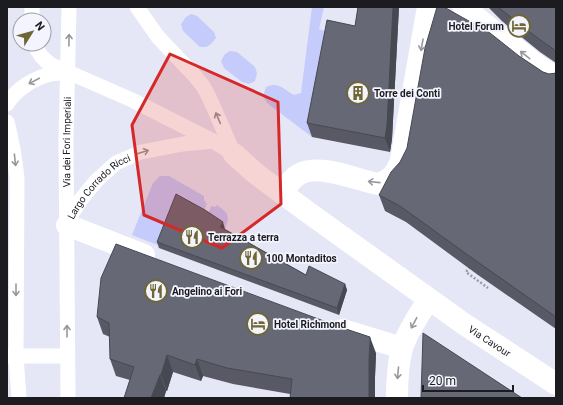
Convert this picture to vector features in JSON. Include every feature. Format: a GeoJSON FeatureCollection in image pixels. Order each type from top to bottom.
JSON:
{"type":"FeatureCollection","features":[{"type":"Feature","properties":{"kind":"street"},"geometry":{"type":"LineString","coordinates":[[282,194],[295,177],[303,172],[312,170],[330,172],[378,184],[393,176],[398,169],[401,160],[428,7]]}},
{"type":"Feature","properties":{"kind":"street"},"geometry":{"type":"LineString","coordinates":[[463,7],[556,78]]}},
{"type":"Feature","properties":{"kind":"street"},"geometry":{"type":"LineString","coordinates":[[234,154],[282,194],[430,299],[407,335],[402,348],[397,398]]}},
{"type":"Feature","properties":{"kind":"street","name":"Largo Corrado Ricci"},"geometry":{"type":"LineString","coordinates":[[67,225],[164,263]]}},
{"type":"Feature","properties":{"kind":"street","name":"Via Cavour"},"geometry":{"type":"LineString","coordinates":[[430,299],[464,324],[556,384]]}},
{"type":"Feature","properties":{"kind":"street"},"geometry":{"type":"LineString","coordinates":[[327,324],[402,348]]}},
{"type":"Feature","properties":{"kind":"lane","name":"Via dei Fori Imperiali"},"geometry":{"type":"LineString","coordinates":[[68,398],[66,141],[69,7]]}},
{"type":"Feature","properties":{"kind":"lane"},"geometry":{"type":"LineString","coordinates":[[137,7],[158,37],[203,86],[234,154]]}},
{"type":"Feature","properties":{"kind":"lane"},"geometry":{"type":"LineString","coordinates":[[38,52],[45,61],[52,65],[126,97],[213,141],[234,154]]}},
{"type":"Feature","properties":{"kind":"lane"},"geometry":{"type":"LineString","coordinates":[[7,104],[11,97],[30,83],[52,74],[68,72]]}},
{"type":"Feature","properties":{"kind":"lane"},"geometry":{"type":"LineString","coordinates":[[7,122],[14,150],[17,178],[12,356],[19,398]]}},
{"type":"Feature","properties":{"kind":"lane","name":"Largo Corrado Ricci"},"geometry":{"type":"LineString","coordinates":[[67,225],[82,198],[96,181],[116,163],[141,152],[182,144],[213,141]]}},
{"type":"Feature","properties":{"kind":"lane"},"geometry":{"type":"LineString","coordinates":[[12,356],[67,356]]}},
{"type":"Feature","properties":{"kind":"path"},"geometry":{"type":"LineString","coordinates":[[474,261],[466,272],[488,288]]}},
{"type":"Feature","properties":{"kind":"highlighted area"},"geometry":{"type":"Polygon","coordinates":[[[170,54],[278,102],[281,204],[222,248],[144,215],[132,125],[170,54]]]}},
{"type":"Feature","properties":{"kind":"shaded area"},"geometry":{"type":"Polygon","coordinates":[[[312,7],[324,7],[319,29],[332,34],[312,137],[267,103],[263,96],[266,87],[270,85],[281,86],[294,95],[301,93],[312,7]]]}},
{"type":"Feature","properties":{"kind":"shaded area"},"geometry":{"type":"Polygon","coordinates":[[[191,14],[197,16],[214,32],[216,38],[206,47],[200,47],[183,31],[181,24],[186,17],[191,14]]]}},
{"type":"Feature","properties":{"kind":"shaded area"},"geometry":{"type":"Polygon","coordinates":[[[230,51],[237,52],[255,67],[257,73],[255,81],[249,84],[242,82],[224,68],[221,61],[225,54],[230,51]]]}},
{"type":"Feature","properties":{"kind":"shaded area"},"geometry":{"type":"Polygon","coordinates":[[[160,176],[169,176],[204,196],[204,200],[207,204],[202,215],[160,246],[132,235],[153,183],[160,176]]]}},
{"type":"Feature","properties":{"kind":"shaded area"},"geometry":{"type":"Polygon","coordinates":[[[217,205],[226,213],[228,218],[225,229],[207,217],[211,206],[215,207],[217,205]]]}},
{"type":"Feature","properties":{"kind":"building","name":"Torre dei Conti"},"geometry":{"type":"Polygon","coordinates":[[[358,7],[393,7],[387,125],[385,138],[307,123],[327,20],[355,26],[358,7]]]}},
{"type":"Feature","properties":{"kind":"building"},"geometry":{"type":"Polygon","coordinates":[[[437,7],[444,7],[490,33],[519,56],[543,72],[549,74],[556,73],[556,317],[400,206],[379,195],[391,172],[400,162],[407,148],[425,48],[437,7]]]}},
{"type":"Feature","properties":{"kind":"building","name":"Hotel Forum"},"geometry":{"type":"Polygon","coordinates":[[[498,7],[556,7],[556,51],[535,36],[498,7]]]}},
{"type":"Feature","properties":{"kind":"building"},"geometry":{"type":"Polygon","coordinates":[[[176,194],[223,222],[220,227],[306,275],[309,266],[345,284],[337,308],[157,242],[176,194]]]}},
{"type":"Feature","properties":{"kind":"building"},"geometry":{"type":"Polygon","coordinates":[[[116,244],[370,337],[369,398],[290,398],[292,379],[227,368],[197,359],[195,365],[167,355],[161,375],[151,398],[124,398],[134,367],[110,359],[109,323],[97,317],[101,278],[116,244]]]}},
{"type":"Feature","properties":{"kind":"building"},"geometry":{"type":"Polygon","coordinates":[[[423,333],[522,398],[421,398],[423,333]]]}},
{"type":"Feature","properties":{"kind":"place","name":"Hotel Forum"},"geometry":{"type":"Point","coordinates":[519,26]}},
{"type":"Feature","properties":{"kind":"place","name":"Torre dei Conti"},"geometry":{"type":"Point","coordinates":[358,93]}},
{"type":"Feature","properties":{"kind":"place","name":"Terrazza a terra"},"geometry":{"type":"Point","coordinates":[192,237]}},
{"type":"Feature","properties":{"kind":"place","name":"100 Montaditos"},"geometry":{"type":"Point","coordinates":[251,258]}},
{"type":"Feature","properties":{"kind":"place","name":"Angelino ai Fori"},"geometry":{"type":"Point","coordinates":[156,291]}},
{"type":"Feature","properties":{"kind":"place","name":"Hotel Richmond"},"geometry":{"type":"Point","coordinates":[258,324]}}]}
